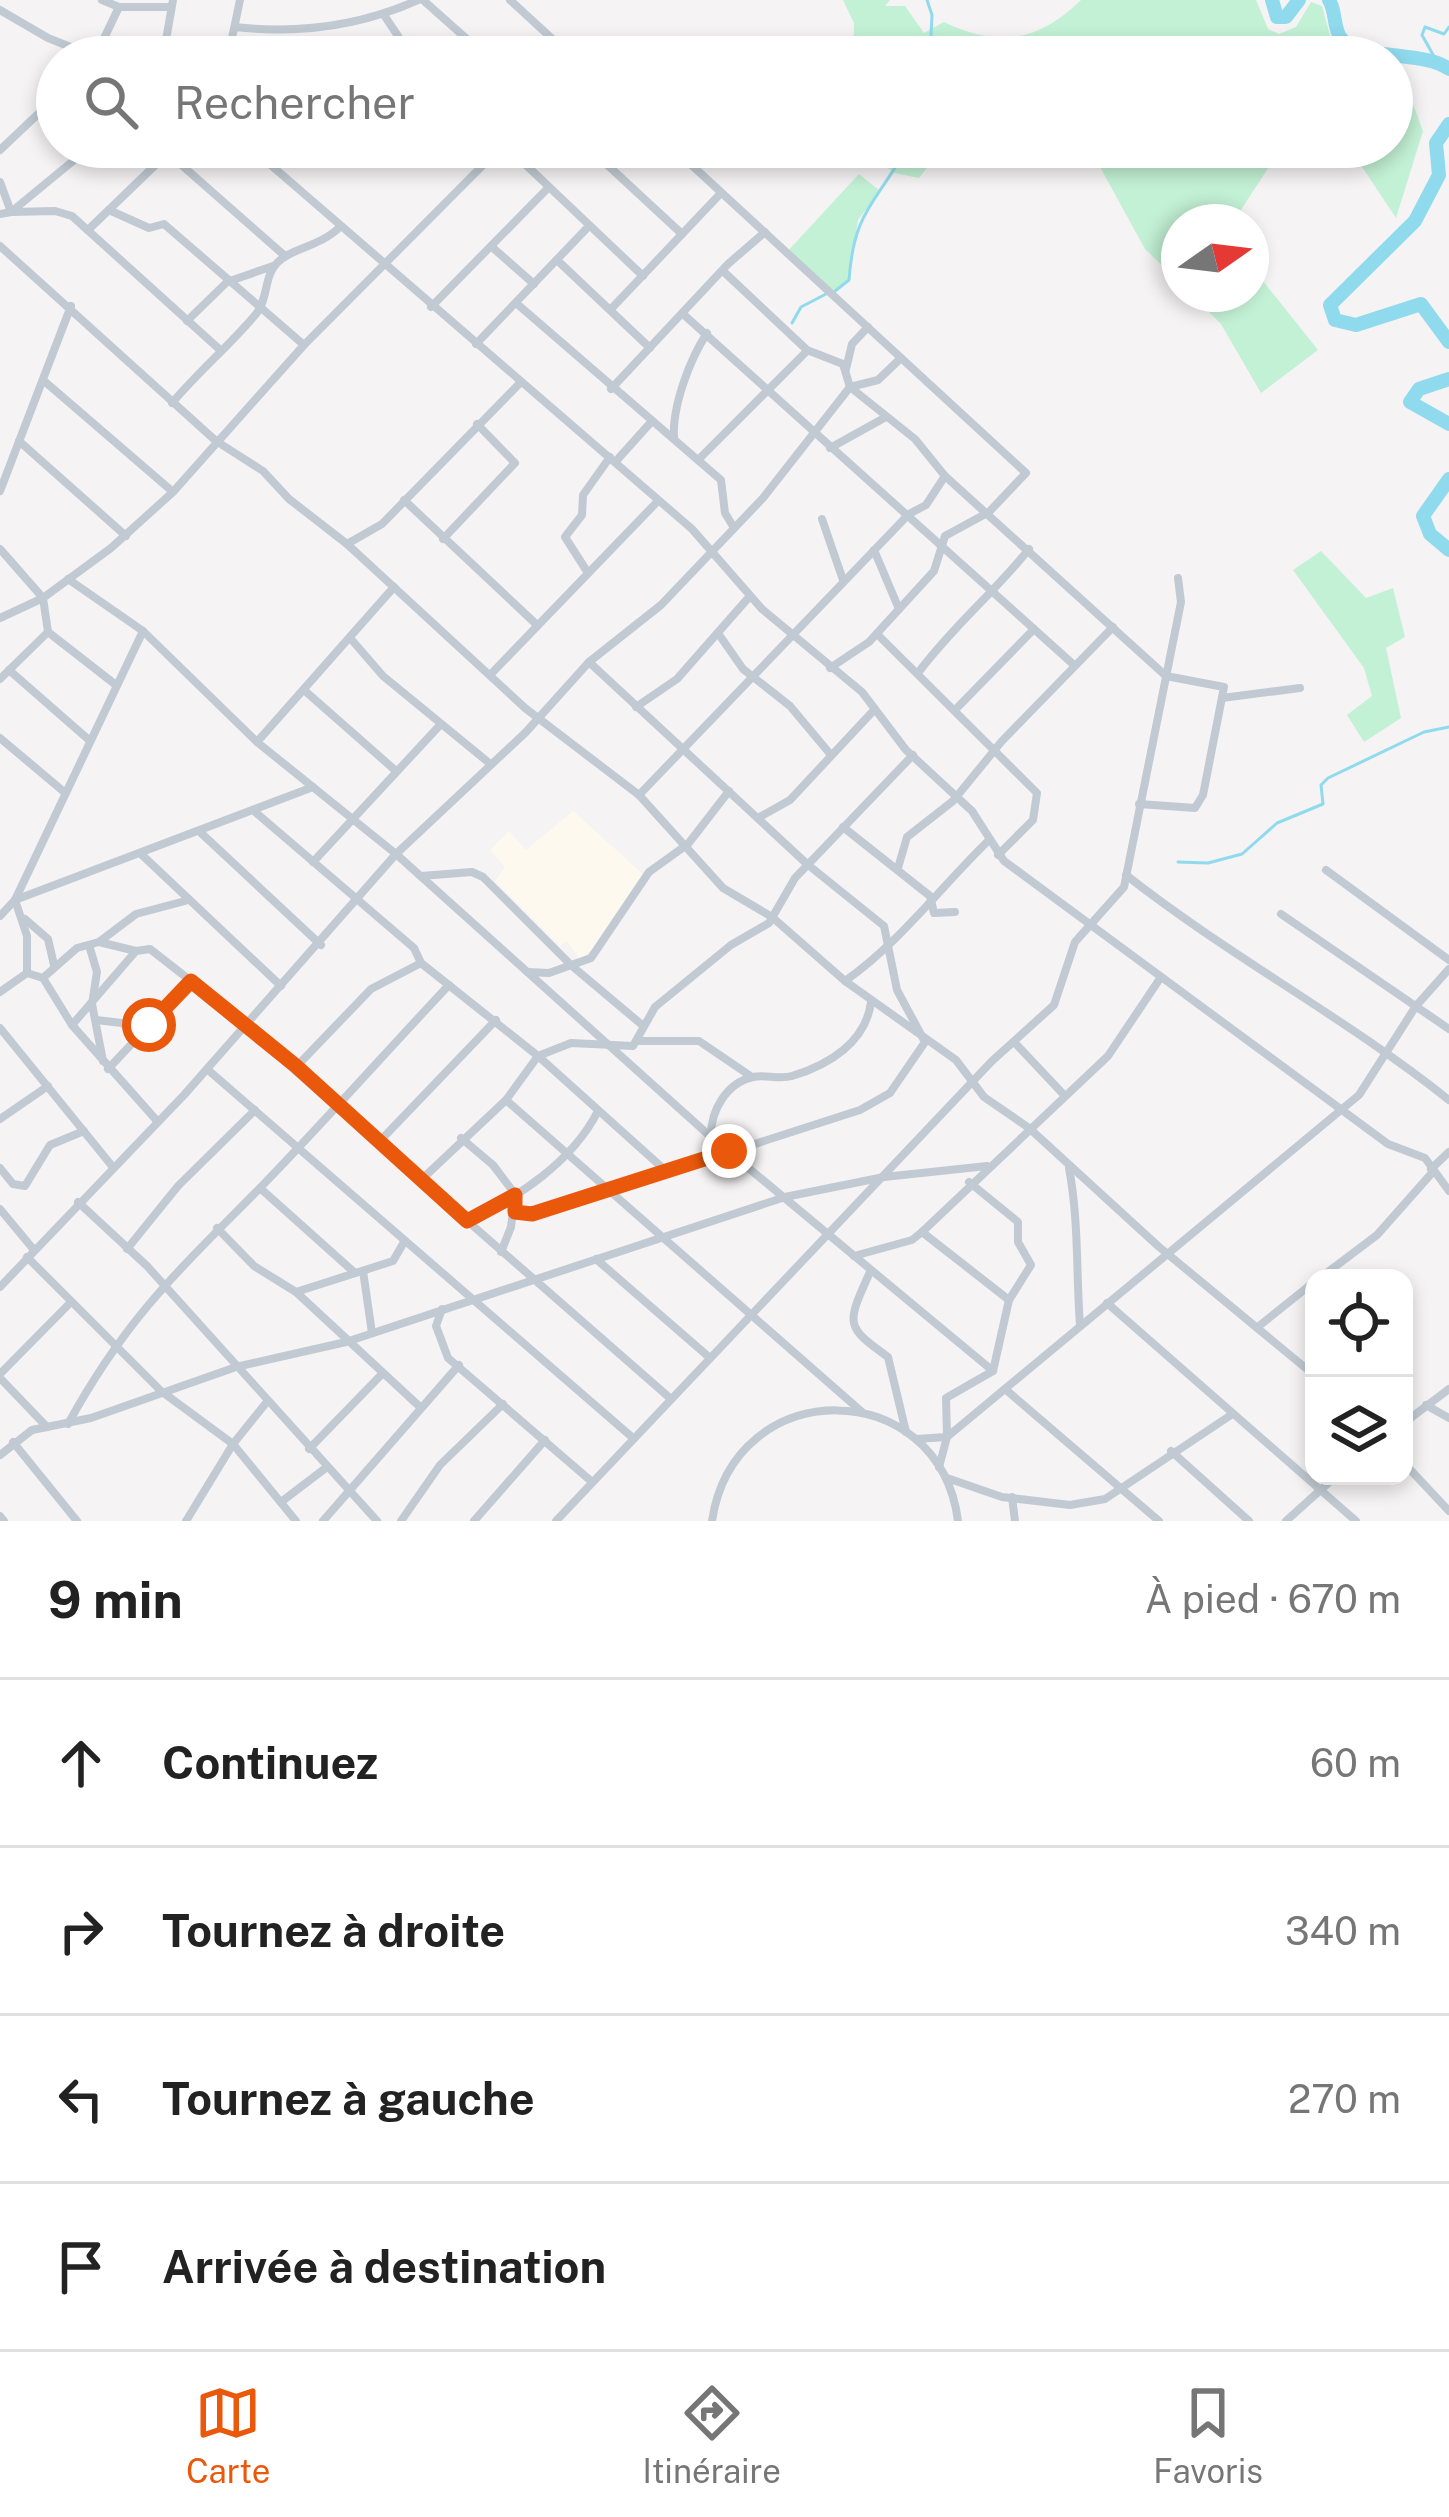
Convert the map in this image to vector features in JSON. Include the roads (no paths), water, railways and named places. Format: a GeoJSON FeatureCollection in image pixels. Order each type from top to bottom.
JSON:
{"type":"FeatureCollection","features":[{"type":"Feature","properties":{"kind":"street"},"geometry":{"type":"LineString","coordinates":[[103,0],[119,8],[171,4],[166,36]]}},
{"type":"Feature","properties":{"kind":"street"},"geometry":{"type":"LineString","coordinates":[[233,36],[240,0]]}},
{"type":"Feature","properties":{"kind":"street"},"geometry":{"type":"LineString","coordinates":[[235,27],[333,26],[384,15],[421,0],[462,36]]}},
{"type":"Feature","properties":{"kind":"street"},"geometry":{"type":"LineString","coordinates":[[510,0],[549,36]]}},
{"type":"Feature","properties":{"kind":"street"},"geometry":{"type":"LineString","coordinates":[[106,36],[119,8]]}},
{"type":"Feature","properties":{"kind":"street"},"geometry":{"type":"LineString","coordinates":[[0,10],[45,36]]}},
{"type":"Feature","properties":{"kind":"street"},"geometry":{"type":"LineString","coordinates":[[384,15],[398,36]]}},
{"type":"Feature","properties":{"kind":"street"},"geometry":{"type":"LineString","coordinates":[[0,150],[36,116]]}},
{"type":"Feature","properties":{"kind":"street"},"geometry":{"type":"LineString","coordinates":[[5,213],[63,168]]}},
{"type":"Feature","properties":{"kind":"street"},"geometry":{"type":"LineString","coordinates":[[88,230],[153,168]]}},
{"type":"Feature","properties":{"kind":"street"},"geometry":{"type":"LineString","coordinates":[[191,168],[285,256]]}},
{"type":"Feature","properties":{"kind":"street"},"geometry":{"type":"LineString","coordinates":[[275,168],[613,459],[711,550],[751,595],[875,709],[913,755],[958,795],[998,855],[1388,1144],[1425,1158],[1449,1191]]}},
{"type":"Feature","properties":{"kind":"street"},"geometry":{"type":"LineString","coordinates":[[0,618],[43,598],[125,536],[173,492],[304,345],[483,168]]}},
{"type":"Feature","properties":{"kind":"street"},"geometry":{"type":"LineString","coordinates":[[527,168],[643,276]]}},
{"type":"Feature","properties":{"kind":"street"},"geometry":{"type":"LineString","coordinates":[[611,168],[682,234]]}},
{"type":"Feature","properties":{"kind":"street"},"geometry":{"type":"LineString","coordinates":[[694,168],[1026,472],[989,512],[952,529],[941,547],[940,563],[877,634],[830,668]]}},
{"type":"Feature","properties":{"kind":"street"},"geometry":{"type":"LineString","coordinates":[[0,182],[5,213]]}},
{"type":"Feature","properties":{"kind":"street"},"geometry":{"type":"LineString","coordinates":[[431,307],[548,188]]}},
{"type":"Feature","properties":{"kind":"street"},"geometry":{"type":"LineString","coordinates":[[611,309],[721,193]]}},
{"type":"Feature","properties":{"kind":"street"},"geometry":{"type":"LineString","coordinates":[[109,210],[149,228],[164,224],[304,345]]}},
{"type":"Feature","properties":{"kind":"street"},"geometry":{"type":"LineString","coordinates":[[5,213],[55,211],[88,230],[218,348]]}},
{"type":"Feature","properties":{"kind":"street"},"geometry":{"type":"LineString","coordinates":[[188,322],[227,282],[323,243],[341,226]]}},
{"type":"Feature","properties":{"kind":"street"},"geometry":{"type":"LineString","coordinates":[[476,344],[589,226]]}},
{"type":"Feature","properties":{"kind":"street"},"geometry":{"type":"LineString","coordinates":[[611,389],[766,232]]}},
{"type":"Feature","properties":{"kind":"street"},"geometry":{"type":"LineString","coordinates":[[0,246],[216,441],[262,471],[539,718],[639,795],[724,888],[772,917],[844,981],[956,1060],[1000,1110],[1029,1128],[1305,1367]]}},
{"type":"Feature","properties":{"kind":"street"},"geometry":{"type":"LineString","coordinates":[[492,247],[534,284]]}},
{"type":"Feature","properties":{"kind":"street"},"geometry":{"type":"LineString","coordinates":[[557,260],[650,348]]}},
{"type":"Feature","properties":{"kind":"street"},"geometry":{"type":"LineString","coordinates":[[172,403],[218,348],[260,311],[272,266]]}},
{"type":"Feature","properties":{"kind":"street"},"geometry":{"type":"LineString","coordinates":[[724,272],[807,350],[840,362],[850,387],[921,445],[945,476],[1166,676],[1224,687],[1203,795],[1195,808],[1139,804]]}},
{"type":"Feature","properties":{"kind":"street"},"geometry":{"type":"LineString","coordinates":[[516,303],[721,480],[725,513],[734,527]]}},
{"type":"Feature","properties":{"kind":"street"},"geometry":{"type":"LineString","coordinates":[[0,490],[71,306]]}},
{"type":"Feature","properties":{"kind":"street"},"geometry":{"type":"LineString","coordinates":[[683,314],[1074,665]]}},
{"type":"Feature","properties":{"kind":"street"},"geometry":{"type":"LineString","coordinates":[[845,370],[852,344],[868,327]]}},
{"type":"Feature","properties":{"kind":"street"},"geometry":{"type":"LineString","coordinates":[[674,440],[676,413],[694,352],[707,333]]}},
{"type":"Feature","properties":{"kind":"street"},"geometry":{"type":"LineString","coordinates":[[698,460],[807,350]]}},
{"type":"Feature","properties":{"kind":"street"},"geometry":{"type":"LineString","coordinates":[[0,1287],[321,945],[396,854],[539,718],[589,662],[661,605],[817,436],[824,418],[850,387],[878,380],[901,358]]}},
{"type":"Feature","properties":{"kind":"street"},"geometry":{"type":"LineString","coordinates":[[43,380],[173,492]]}},
{"type":"Feature","properties":{"kind":"street"},"geometry":{"type":"LineString","coordinates":[[347,544],[382,524],[521,382]]}},
{"type":"Feature","properties":{"kind":"street"},"geometry":{"type":"LineString","coordinates":[[830,448],[887,416]]}},
{"type":"Feature","properties":{"kind":"street"},"geometry":{"type":"LineString","coordinates":[[588,573],[565,537],[582,514],[583,495],[652,421]]}},
{"type":"Feature","properties":{"kind":"street"},"geometry":{"type":"LineString","coordinates":[[443,539],[515,463],[477,424]]}},
{"type":"Feature","properties":{"kind":"street"},"geometry":{"type":"LineString","coordinates":[[19,441],[125,536]]}},
{"type":"Feature","properties":{"kind":"street"},"geometry":{"type":"LineString","coordinates":[[639,795],[909,514],[926,505],[945,476]]}},
{"type":"Feature","properties":{"kind":"street"},"geometry":{"type":"LineString","coordinates":[[404,500],[536,624]]}},
{"type":"Feature","properties":{"kind":"street"},"geometry":{"type":"LineString","coordinates":[[490,674],[657,502]]}},
{"type":"Feature","properties":{"kind":"street"},"geometry":{"type":"LineString","coordinates":[[822,519],[843,582]]}},
{"type":"Feature","properties":{"kind":"street"},"geometry":{"type":"LineString","coordinates":[[0,549],[43,598],[48,632],[116,686]]}},
{"type":"Feature","properties":{"kind":"street"},"geometry":{"type":"LineString","coordinates":[[918,673],[967,612],[994,595],[1029,549]]}},
{"type":"Feature","properties":{"kind":"street"},"geometry":{"type":"LineString","coordinates":[[874,550],[899,609]]}},
{"type":"Feature","properties":{"kind":"street"},"geometry":{"type":"LineString","coordinates":[[556,1521],[1054,1005],[1075,942],[1120,895],[1126,875],[1181,602],[1178,578]]}},
{"type":"Feature","properties":{"kind":"street"},"geometry":{"type":"LineString","coordinates":[[68,579],[142,632],[257,742],[396,854],[711,1137],[993,1371]]}},
{"type":"Feature","properties":{"kind":"street"},"geometry":{"type":"LineString","coordinates":[[257,742],[394,587]]}},
{"type":"Feature","properties":{"kind":"street"},"geometry":{"type":"LineString","coordinates":[[636,707],[677,680],[751,595]]}},
{"type":"Feature","properties":{"kind":"street"},"geometry":{"type":"LineString","coordinates":[[898,868],[907,837],[958,795],[994,750],[1113,627]]}},
{"type":"Feature","properties":{"kind":"street"},"geometry":{"type":"LineString","coordinates":[[955,710],[1034,629]]}},
{"type":"Feature","properties":{"kind":"street"},"geometry":{"type":"LineString","coordinates":[[0,679],[48,632]]}},
{"type":"Feature","properties":{"kind":"street"},"geometry":{"type":"LineString","coordinates":[[0,916],[15,900],[62,791],[142,632]]}},
{"type":"Feature","properties":{"kind":"street"},"geometry":{"type":"LineString","coordinates":[[877,634],[1038,798],[1022,836],[998,855]]}},
{"type":"Feature","properties":{"kind":"street"},"geometry":{"type":"LineString","coordinates":[[720,636],[752,676],[790,706],[831,755]]}},
{"type":"Feature","properties":{"kind":"street"},"geometry":{"type":"LineString","coordinates":[[351,639],[373,666],[488,762]]}},
{"type":"Feature","properties":{"kind":"street"},"geometry":{"type":"LineString","coordinates":[[589,662],[807,864],[884,926],[897,990],[925,1042]]}},
{"type":"Feature","properties":{"kind":"street"},"geometry":{"type":"LineString","coordinates":[[9,670],[89,740]]}},
{"type":"Feature","properties":{"kind":"street"},"geometry":{"type":"LineString","coordinates":[[1222,698],[1300,688]]}},
{"type":"Feature","properties":{"kind":"street"},"geometry":{"type":"LineString","coordinates":[[304,690],[396,770]]}},
{"type":"Feature","properties":{"kind":"street"},"geometry":{"type":"LineString","coordinates":[[758,818],[790,800],[875,709]]}},
{"type":"Feature","properties":{"kind":"street"},"geometry":{"type":"LineString","coordinates":[[313,862],[441,724]]}},
{"type":"Feature","properties":{"kind":"street"},"geometry":{"type":"LineString","coordinates":[[0,738],[62,791]]}},
{"type":"Feature","properties":{"kind":"street"},"geometry":{"type":"LineString","coordinates":[[638,1041],[641,1024],[713,959],[772,917],[807,864],[913,755]]}},
{"type":"Feature","properties":{"kind":"street"},"geometry":{"type":"LineString","coordinates":[[15,900],[314,787]]}},
{"type":"Feature","properties":{"kind":"street"},"geometry":{"type":"LineString","coordinates":[[526,971],[549,974],[591,958],[657,863],[688,844],[729,791]]}},
{"type":"Feature","properties":{"kind":"street"},"geometry":{"type":"LineString","coordinates":[[254,811],[414,948],[421,963],[496,1020],[666,1171]]}},
{"type":"Feature","properties":{"kind":"street"},"geometry":{"type":"LineString","coordinates":[[843,827],[930,896],[934,914],[955,912]]}},
{"type":"Feature","properties":{"kind":"street"},"geometry":{"type":"LineString","coordinates":[[200,832],[321,945]]}},
{"type":"Feature","properties":{"kind":"street"},"geometry":{"type":"LineString","coordinates":[[844,981],[891,945],[930,896],[988,841]]}},
{"type":"Feature","properties":{"kind":"street"},"geometry":{"type":"LineString","coordinates":[[141,854],[281,986]]}},
{"type":"Feature","properties":{"kind":"street"},"geometry":{"type":"LineString","coordinates":[[1326,870],[1449,960]]}},
{"type":"Feature","properties":{"kind":"street"},"geometry":{"type":"LineString","coordinates":[[1126,875],[1180,919],[1388,1053],[1449,1100]]}},
{"type":"Feature","properties":{"kind":"street"},"geometry":{"type":"LineString","coordinates":[[420,876],[483,877],[572,966],[641,1024]]}},
{"type":"Feature","properties":{"kind":"street"},"geometry":{"type":"LineString","coordinates":[[15,900],[24,919],[27,973]]}},
{"type":"Feature","properties":{"kind":"street"},"geometry":{"type":"LineString","coordinates":[[44,978],[54,965],[136,914],[187,900]]}},
{"type":"Feature","properties":{"kind":"street"},"geometry":{"type":"LineString","coordinates":[[1280,914],[1449,1029]]}},
{"type":"Feature","properties":{"kind":"street"},"geometry":{"type":"LineString","coordinates":[[24,919],[48,939],[54,965]]}},
{"type":"Feature","properties":{"kind":"street"},"geometry":{"type":"LineString","coordinates":[[94,944],[150,949],[191,981],[296,1066],[671,1399]]}},
{"type":"Feature","properties":{"kind":"street"},"geometry":{"type":"LineString","coordinates":[[94,944],[97,972],[92,1004],[106,1066]]}},
{"type":"Feature","properties":{"kind":"street"},"geometry":{"type":"LineString","coordinates":[[72,1025],[136,951]]}},
{"type":"Feature","properties":{"kind":"street"},"geometry":{"type":"LineString","coordinates":[[296,1066],[371,989],[421,963]]}},
{"type":"Feature","properties":{"kind":"street"},"geometry":{"type":"LineString","coordinates":[[916,1439],[947,1437],[1344,1107],[1449,969]]}},
{"type":"Feature","properties":{"kind":"street"},"geometry":{"type":"LineString","coordinates":[[27,973],[44,978],[72,1025],[158,1122]]}},
{"type":"Feature","properties":{"kind":"street"},"geometry":{"type":"LineString","coordinates":[[0,992],[27,973]]}},
{"type":"Feature","properties":{"kind":"street"},"geometry":{"type":"LineString","coordinates":[[853,1257],[913,1240],[922,1232],[1108,1056],[1161,977]]}},
{"type":"Feature","properties":{"kind":"street"},"geometry":{"type":"LineString","coordinates":[[106,1066],[191,981]]}},
{"type":"Feature","properties":{"kind":"street"},"geometry":{"type":"LineString","coordinates":[[68,1425],[116,1344],[163,1283],[260,1188],[449,985]]}},
{"type":"Feature","properties":{"kind":"street"},"geometry":{"type":"LineString","coordinates":[[422,1180],[506,1100],[538,1056],[572,1042],[613,1047],[638,1041],[699,1041],[752,1077],[794,1076],[849,1047],[868,1022],[872,1002]]}},
{"type":"Feature","properties":{"kind":"street"},"geometry":{"type":"LineString","coordinates":[[96,1020],[122,1023],[139,1036]]}},
{"type":"Feature","properties":{"kind":"street"},"geometry":{"type":"LineString","coordinates":[[378,1143],[496,1020]]}},
{"type":"Feature","properties":{"kind":"street"},"geometry":{"type":"LineString","coordinates":[[0,1028],[112,1166]]}},
{"type":"Feature","properties":{"kind":"street"},"geometry":{"type":"LineString","coordinates":[[515,1212],[550,1210],[877,1103],[890,1093],[925,1042]]}},
{"type":"Feature","properties":{"kind":"street"},"geometry":{"type":"LineString","coordinates":[[1016,1044],[1066,1096]]}},
{"type":"Feature","properties":{"kind":"street"},"geometry":{"type":"LineString","coordinates":[[207,1069],[633,1438]]}},
{"type":"Feature","properties":{"kind":"street"},"geometry":{"type":"LineString","coordinates":[[711,1137],[717,1104],[752,1077]]}},
{"type":"Feature","properties":{"kind":"street"},"geometry":{"type":"LineString","coordinates":[[0,1118],[48,1086]]}},
{"type":"Feature","properties":{"kind":"street"},"geometry":{"type":"LineString","coordinates":[[506,1100],[862,1412],[916,1439],[945,1478],[958,1521]]}},
{"type":"Feature","properties":{"kind":"street"},"geometry":{"type":"LineString","coordinates":[[128,1250],[178,1186],[255,1110]]}},
{"type":"Feature","properties":{"kind":"street"},"geometry":{"type":"LineString","coordinates":[[467,1221],[515,1195],[566,1154],[598,1111]]}},
{"type":"Feature","properties":{"kind":"street"},"geometry":{"type":"LineString","coordinates":[[0,1168],[13,1184],[25,1186],[50,1145],[85,1131]]}},
{"type":"Feature","properties":{"kind":"street"},"geometry":{"type":"LineString","coordinates":[[461,1138],[494,1165],[515,1195],[515,1212],[501,1252]]}},
{"type":"Feature","properties":{"kind":"street"},"geometry":{"type":"LineString","coordinates":[[1332,1269],[1377,1235],[1449,1151]]}},
{"type":"Feature","properties":{"kind":"street"},"geometry":{"type":"LineString","coordinates":[[0,1455],[13,1442],[46,1427],[68,1425],[236,1367],[346,1342],[785,1197],[884,1177],[988,1166]]}},
{"type":"Feature","properties":{"kind":"street"},"geometry":{"type":"LineString","coordinates":[[1069,1166],[1079,1221],[1074,1271],[1080,1326]]}},
{"type":"Feature","properties":{"kind":"street"},"geometry":{"type":"LineString","coordinates":[[939,1467],[947,1437],[946,1397],[993,1371],[1009,1300],[1030,1265],[1018,1242],[1020,1226],[969,1183]]}},
{"type":"Feature","properties":{"kind":"street"},"geometry":{"type":"LineString","coordinates":[[260,1188],[359,1272],[372,1333]]}},
{"type":"Feature","properties":{"kind":"street"},"geometry":{"type":"LineString","coordinates":[[78,1202],[163,1283],[376,1521]]}},
{"type":"Feature","properties":{"kind":"street"},"geometry":{"type":"LineString","coordinates":[[0,1209],[71,1302],[161,1391],[232,1444],[296,1521]]}},
{"type":"Feature","properties":{"kind":"street"},"geometry":{"type":"LineString","coordinates":[[217,1228],[254,1266],[296,1292],[420,1407]]}},
{"type":"Feature","properties":{"kind":"street"},"geometry":{"type":"LineString","coordinates":[[922,1232],[1009,1300]]}},
{"type":"Feature","properties":{"kind":"street"},"geometry":{"type":"LineString","coordinates":[[296,1292],[399,1258],[405,1240]]}},
{"type":"Feature","properties":{"kind":"street"},"geometry":{"type":"LineString","coordinates":[[596,1259],[710,1358]]}},
{"type":"Feature","properties":{"kind":"street"},"geometry":{"type":"LineString","coordinates":[[870,1272],[854,1329],[859,1340],[888,1357],[906,1432]]}},
{"type":"Feature","properties":{"kind":"street"},"geometry":{"type":"LineString","coordinates":[[1259,1326],[1305,1290]]}},
{"type":"Feature","properties":{"kind":"street"},"geometry":{"type":"LineString","coordinates":[[46,1427],[0,1376],[71,1302]]}},
{"type":"Feature","properties":{"kind":"street"},"geometry":{"type":"LineString","coordinates":[[1107,1303],[1356,1521]]}},
{"type":"Feature","properties":{"kind":"street"},"geometry":{"type":"LineString","coordinates":[[442,1309],[436,1326],[441,1346],[591,1481]]}},
{"type":"Feature","properties":{"kind":"street"},"geometry":{"type":"LineString","coordinates":[[323,1521],[459,1365]]}},
{"type":"Feature","properties":{"kind":"street"},"geometry":{"type":"LineString","coordinates":[[309,1448],[383,1372]]}},
{"type":"Feature","properties":{"kind":"street"},"geometry":{"type":"LineString","coordinates":[[1005,1389],[1159,1521]]}},
{"type":"Feature","properties":{"kind":"street"},"geometry":{"type":"LineString","coordinates":[[1413,1415],[1449,1389]]}},
{"type":"Feature","properties":{"kind":"street"},"geometry":{"type":"LineString","coordinates":[[186,1521],[232,1444],[266,1403]]}},
{"type":"Feature","properties":{"kind":"street"},"geometry":{"type":"LineString","coordinates":[[400,1521],[440,1465],[503,1404]]}},
{"type":"Feature","properties":{"kind":"street"},"geometry":{"type":"LineString","coordinates":[[1425,1405],[1449,1418]]}},
{"type":"Feature","properties":{"kind":"street"},"geometry":{"type":"LineString","coordinates":[[712,1521],[728,1472],[769,1429],[814,1411],[862,1412]]}},
{"type":"Feature","properties":{"kind":"street"},"geometry":{"type":"LineString","coordinates":[[945,1478],[1012,1497],[1070,1505],[1105,1499],[1231,1414]]}},
{"type":"Feature","properties":{"kind":"street"},"geometry":{"type":"LineString","coordinates":[[475,1521],[545,1440]]}},
{"type":"Feature","properties":{"kind":"street"},"geometry":{"type":"LineString","coordinates":[[13,1442],[77,1521]]}},
{"type":"Feature","properties":{"kind":"street"},"geometry":{"type":"LineString","coordinates":[[1171,1451],[1249,1521]]}},
{"type":"Feature","properties":{"kind":"street"},"geometry":{"type":"LineString","coordinates":[[280,1502],[327,1467]]}},
{"type":"Feature","properties":{"kind":"street"},"geometry":{"type":"LineString","coordinates":[[1413,1473],[1449,1511]]}},
{"type":"Feature","properties":{"kind":"street"},"geometry":{"type":"LineString","coordinates":[[1286,1521],[1325,1485]]}},
{"type":"Feature","properties":{"kind":"street"},"geometry":{"type":"LineString","coordinates":[[1012,1497],[1015,1521]]}},
{"type":"Feature","properties":{"kind":"waterway"},"geometry":{"type":"LineString","coordinates":[[927,0],[931,36]]}},
{"type":"Feature","properties":{"kind":"waterway"},"geometry":{"type":"LineString","coordinates":[[1272,0],[1277,17],[1286,17],[1299,0]]}},
{"type":"Feature","properties":{"kind":"waterway"},"geometry":{"type":"LineString","coordinates":[[1329,0],[1340,36]]}},
{"type":"Feature","properties":{"kind":"waterway"},"geometry":{"type":"LineString","coordinates":[[1436,60],[1422,35],[1425,27],[1444,34],[1449,27]]}},
{"type":"Feature","properties":{"kind":"waterway"},"geometry":{"type":"LineString","coordinates":[[1413,58],[1449,69]]}},
{"type":"Feature","properties":{"kind":"waterway"},"geometry":{"type":"LineString","coordinates":[[1449,124],[1436,143],[1439,175],[1415,221],[1330,305],[1335,320],[1356,325],[1421,304],[1449,342]]}},
{"type":"Feature","properties":{"kind":"waterway"},"geometry":{"type":"LineString","coordinates":[[835,291],[849,280],[861,222],[894,168]]}},
{"type":"Feature","properties":{"kind":"waterway"},"geometry":{"type":"LineString","coordinates":[[792,323],[801,307],[826,294]]}},
{"type":"Feature","properties":{"kind":"waterway"},"geometry":{"type":"LineString","coordinates":[[1449,379],[1419,389],[1410,402],[1449,424]]}},
{"type":"Feature","properties":{"kind":"waterway"},"geometry":{"type":"LineString","coordinates":[[1449,479],[1423,516],[1430,534],[1449,550]]}},
{"type":"Feature","properties":{"kind":"waterway"},"geometry":{"type":"LineString","coordinates":[[1178,862],[1208,863],[1242,854],[1277,823],[1323,804],[1321,785],[1328,778],[1424,732],[1449,727]]}}]}
